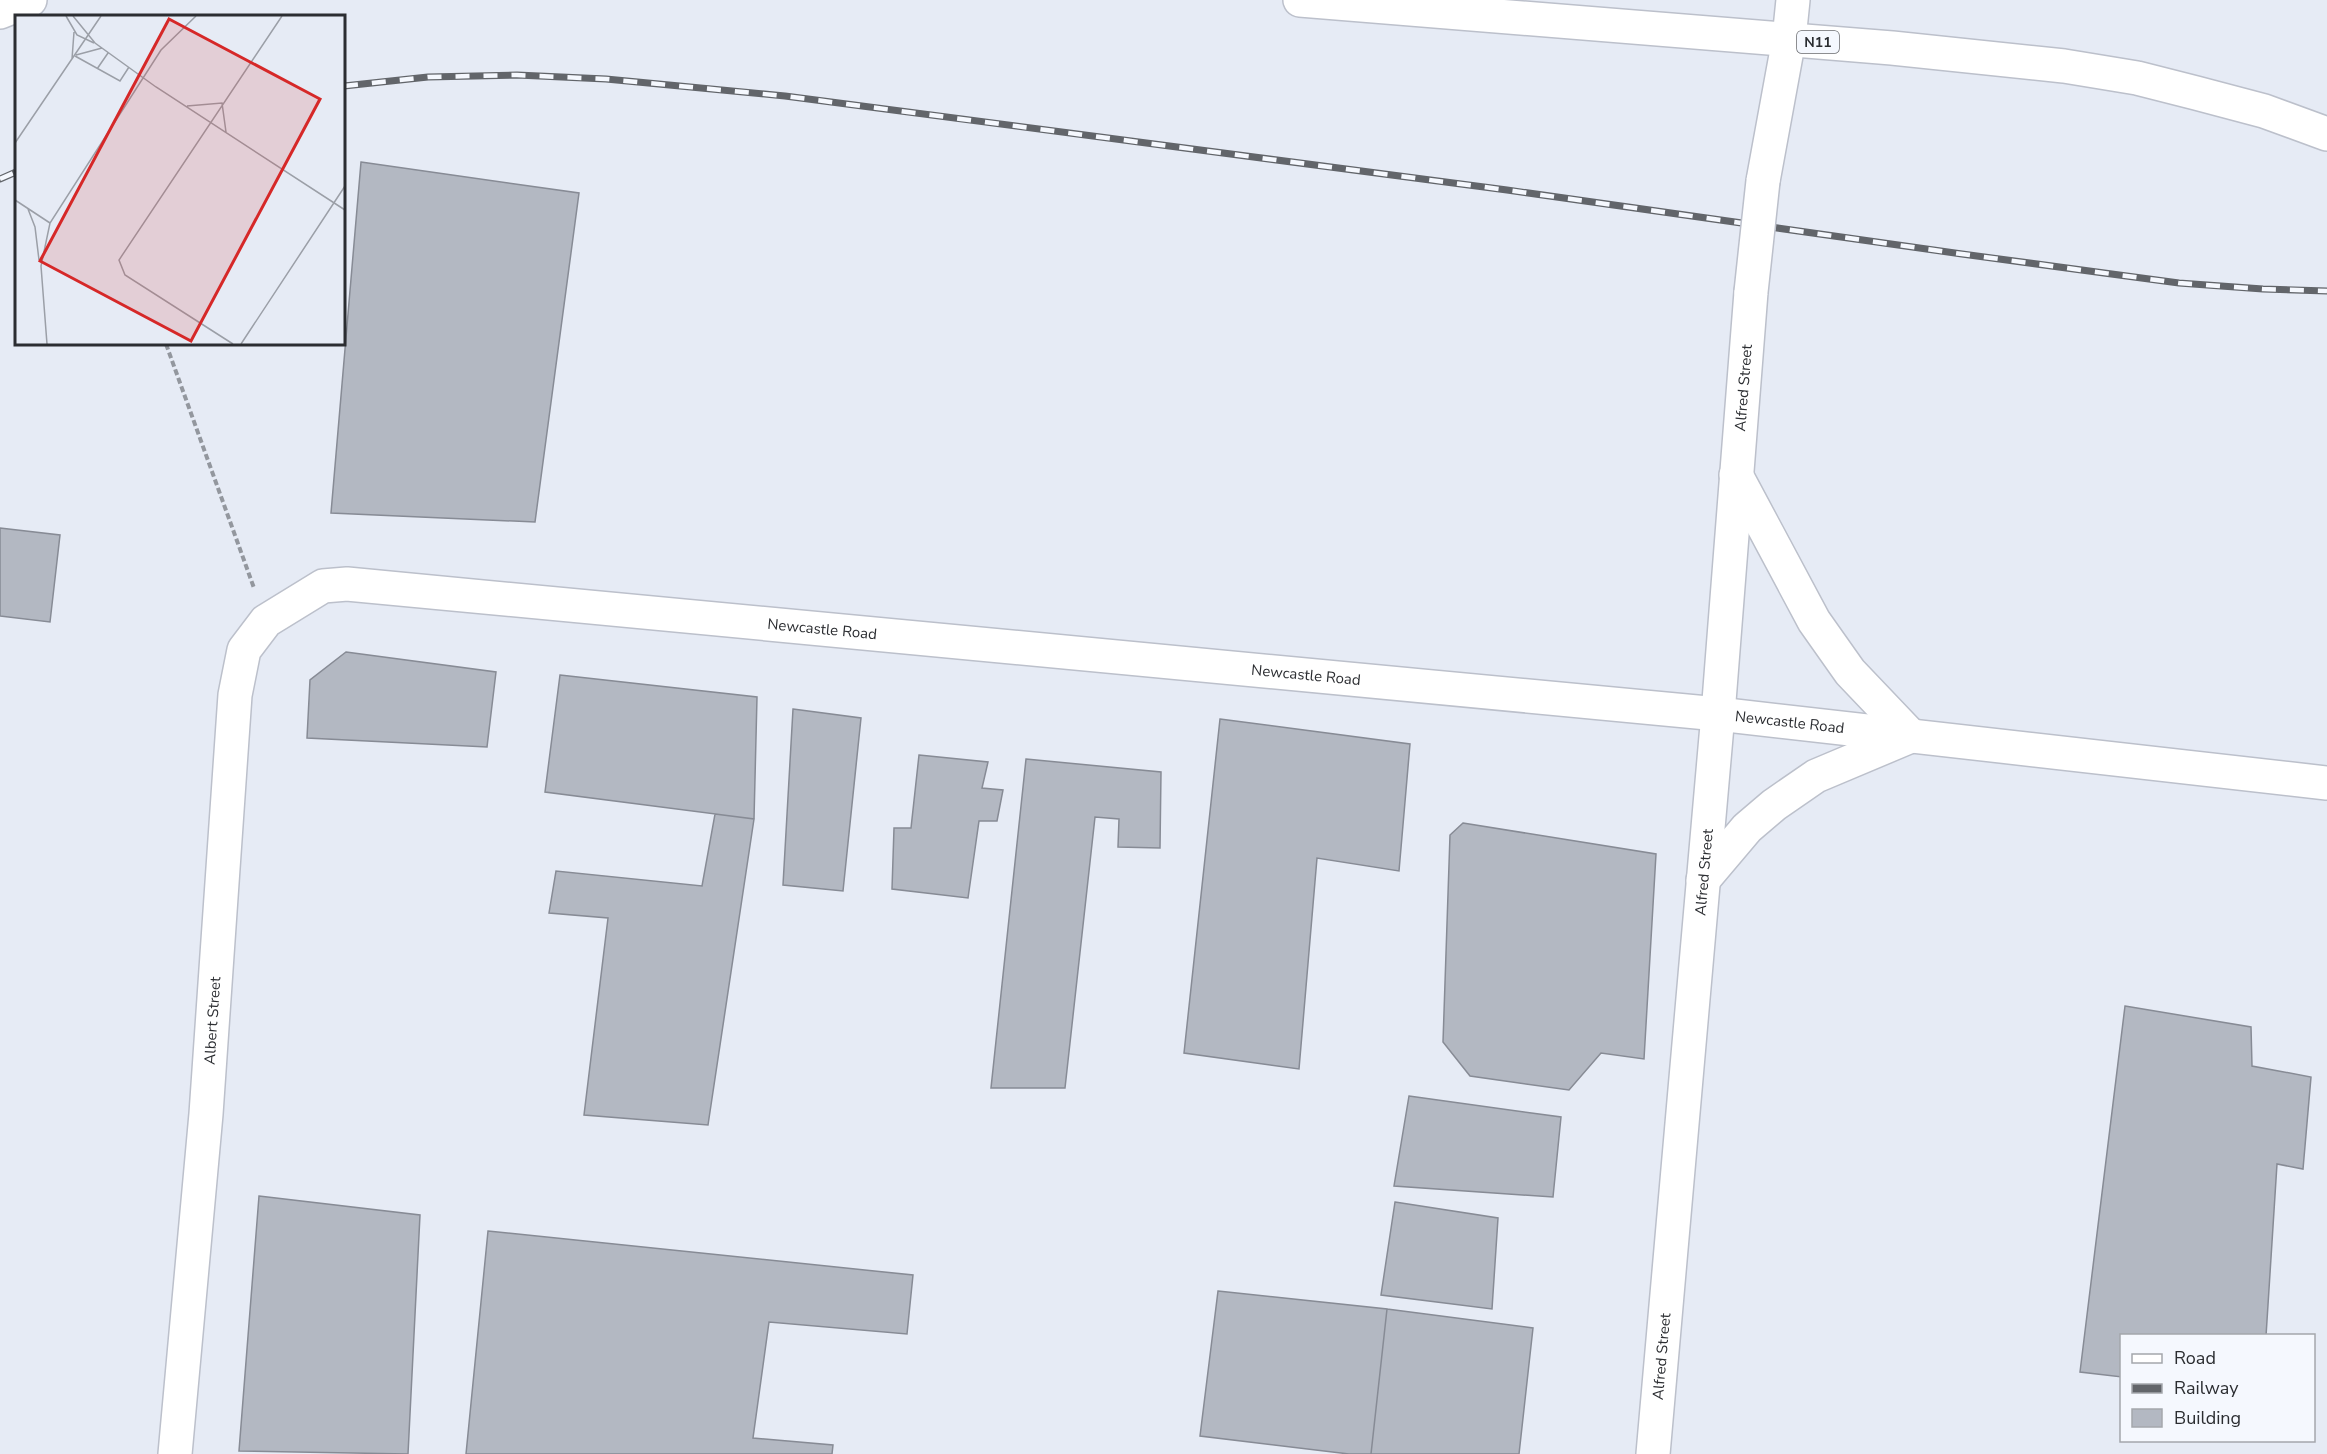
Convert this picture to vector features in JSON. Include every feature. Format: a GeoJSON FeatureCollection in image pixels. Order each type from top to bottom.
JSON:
{"type":"FeatureCollection","features":[{"type":"Feature","properties":{"kind":"main road"},"geometry":{"type":"LineString","coordinates":[[0,12],[30,0]]}},
{"type":"Feature","properties":{"kind":"main road","name":"N11"},"geometry":{"type":"LineString","coordinates":[[1300,0],[1789,39],[2041,64],[2137,78],[2264,111],[2327,135]]}},
{"type":"Feature","properties":{"kind":"main road","name":"Alfred Street"},"geometry":{"type":"LineString","coordinates":[[1653,1454],[1718,714],[1751,292],[1763,181],[1789,39],[1793,0]]}},
{"type":"Feature","properties":{"kind":"main road"},"geometry":{"type":"LineString","coordinates":[[1703,880],[1747,828],[1791,793],[1816,776],[1911,736],[1850,672],[1814,621],[1736,475]]}},
{"type":"Feature","properties":{"kind":"main road","name":"Newcastle Road"},"geometry":{"type":"LineString","coordinates":[[277,613],[323,586],[347,584],[1718,714],[2327,783]]}},
{"type":"Feature","properties":{"kind":"main road","name":"Albert Street"},"geometry":{"type":"LineString","coordinates":[[175,1454],[206,1114],[235,695],[244,650],[277,613]]}},
{"type":"Feature","properties":{"kind":"path"},"geometry":{"type":"LineString","coordinates":[[166,345],[277,613]]}},
{"type":"Feature","properties":{"kind":"building"},"geometry":{"type":"Polygon","coordinates":[[[361,162],[579,193],[535,522],[331,513],[361,162]]]}},
{"type":"Feature","properties":{"kind":"building"},"geometry":{"type":"Polygon","coordinates":[[[0,528],[60,535],[50,622],[0,616],[0,528]]]}},
{"type":"Feature","properties":{"kind":"building"},"geometry":{"type":"Polygon","coordinates":[[[346,652],[496,672],[487,747],[307,738],[310,680],[346,652]]]}},
{"type":"Feature","properties":{"kind":"building"},"geometry":{"type":"Polygon","coordinates":[[[560,675],[757,697],[754,819],[545,792],[560,675]]]}},
{"type":"Feature","properties":{"kind":"building"},"geometry":{"type":"Polygon","coordinates":[[[793,709],[861,718],[843,891],[783,885],[793,709]]]}},
{"type":"Feature","properties":{"kind":"building"},"geometry":{"type":"Polygon","coordinates":[[[1220,719],[1410,744],[1399,871],[1317,858],[1299,1069],[1184,1053],[1220,719]]]}},
{"type":"Feature","properties":{"kind":"building"},"geometry":{"type":"Polygon","coordinates":[[[919,755],[988,762],[982,788],[1003,790],[997,821],[979,821],[968,898],[892,889],[894,828],[911,828],[919,755]]]}},
{"type":"Feature","properties":{"kind":"building"},"geometry":{"type":"Polygon","coordinates":[[[1026,759],[1161,772],[1160,848],[1118,847],[1119,819],[1095,817],[1065,1088],[991,1088],[1026,759]]]}},
{"type":"Feature","properties":{"kind":"building"},"geometry":{"type":"Polygon","coordinates":[[[715,814],[754,819],[708,1125],[584,1115],[608,918],[549,913],[556,871],[702,886],[715,814]]]}},
{"type":"Feature","properties":{"kind":"building"},"geometry":{"type":"Polygon","coordinates":[[[1463,823],[1656,854],[1644,1059],[1601,1053],[1569,1090],[1470,1076],[1443,1042],[1450,835],[1463,823]]]}},
{"type":"Feature","properties":{"kind":"building"},"geometry":{"type":"Polygon","coordinates":[[[2125,1006],[2251,1027],[2252,1066],[2311,1077],[2303,1169],[2277,1164],[2266,1334],[2120,1334],[2120,1377],[2080,1372],[2125,1006]]]}},
{"type":"Feature","properties":{"kind":"building"},"geometry":{"type":"Polygon","coordinates":[[[1409,1096],[1561,1117],[1553,1197],[1394,1186],[1409,1096]]]}},
{"type":"Feature","properties":{"kind":"building"},"geometry":{"type":"Polygon","coordinates":[[[259,1196],[420,1215],[408,1454],[239,1451],[259,1196]]]}},
{"type":"Feature","properties":{"kind":"building"},"geometry":{"type":"Polygon","coordinates":[[[1395,1202],[1498,1218],[1492,1309],[1381,1295],[1395,1202]]]}},
{"type":"Feature","properties":{"kind":"building"},"geometry":{"type":"Polygon","coordinates":[[[488,1231],[913,1275],[907,1334],[769,1322],[753,1438],[833,1445],[832,1454],[466,1454],[488,1231]]]}},
{"type":"Feature","properties":{"kind":"building"},"geometry":{"type":"Polygon","coordinates":[[[1218,1291],[1387,1309],[1371,1454],[1349,1454],[1200,1436],[1218,1291]]]}},
{"type":"Feature","properties":{"kind":"building"},"geometry":{"type":"Polygon","coordinates":[[[1387,1309],[1533,1328],[1519,1454],[1371,1454],[1387,1309]]]}},
{"type":"Feature","properties":{"kind":"railway"},"geometry":{"type":"LineString","coordinates":[[345,86],[428,77],[517,75],[606,79],[785,96],[1507,190],[2179,283],[2327,291]]}},
{"type":"Feature","properties":{"kind":"railway"},"geometry":{"type":"LineString","coordinates":[[0,179],[15,172]]}}]}
